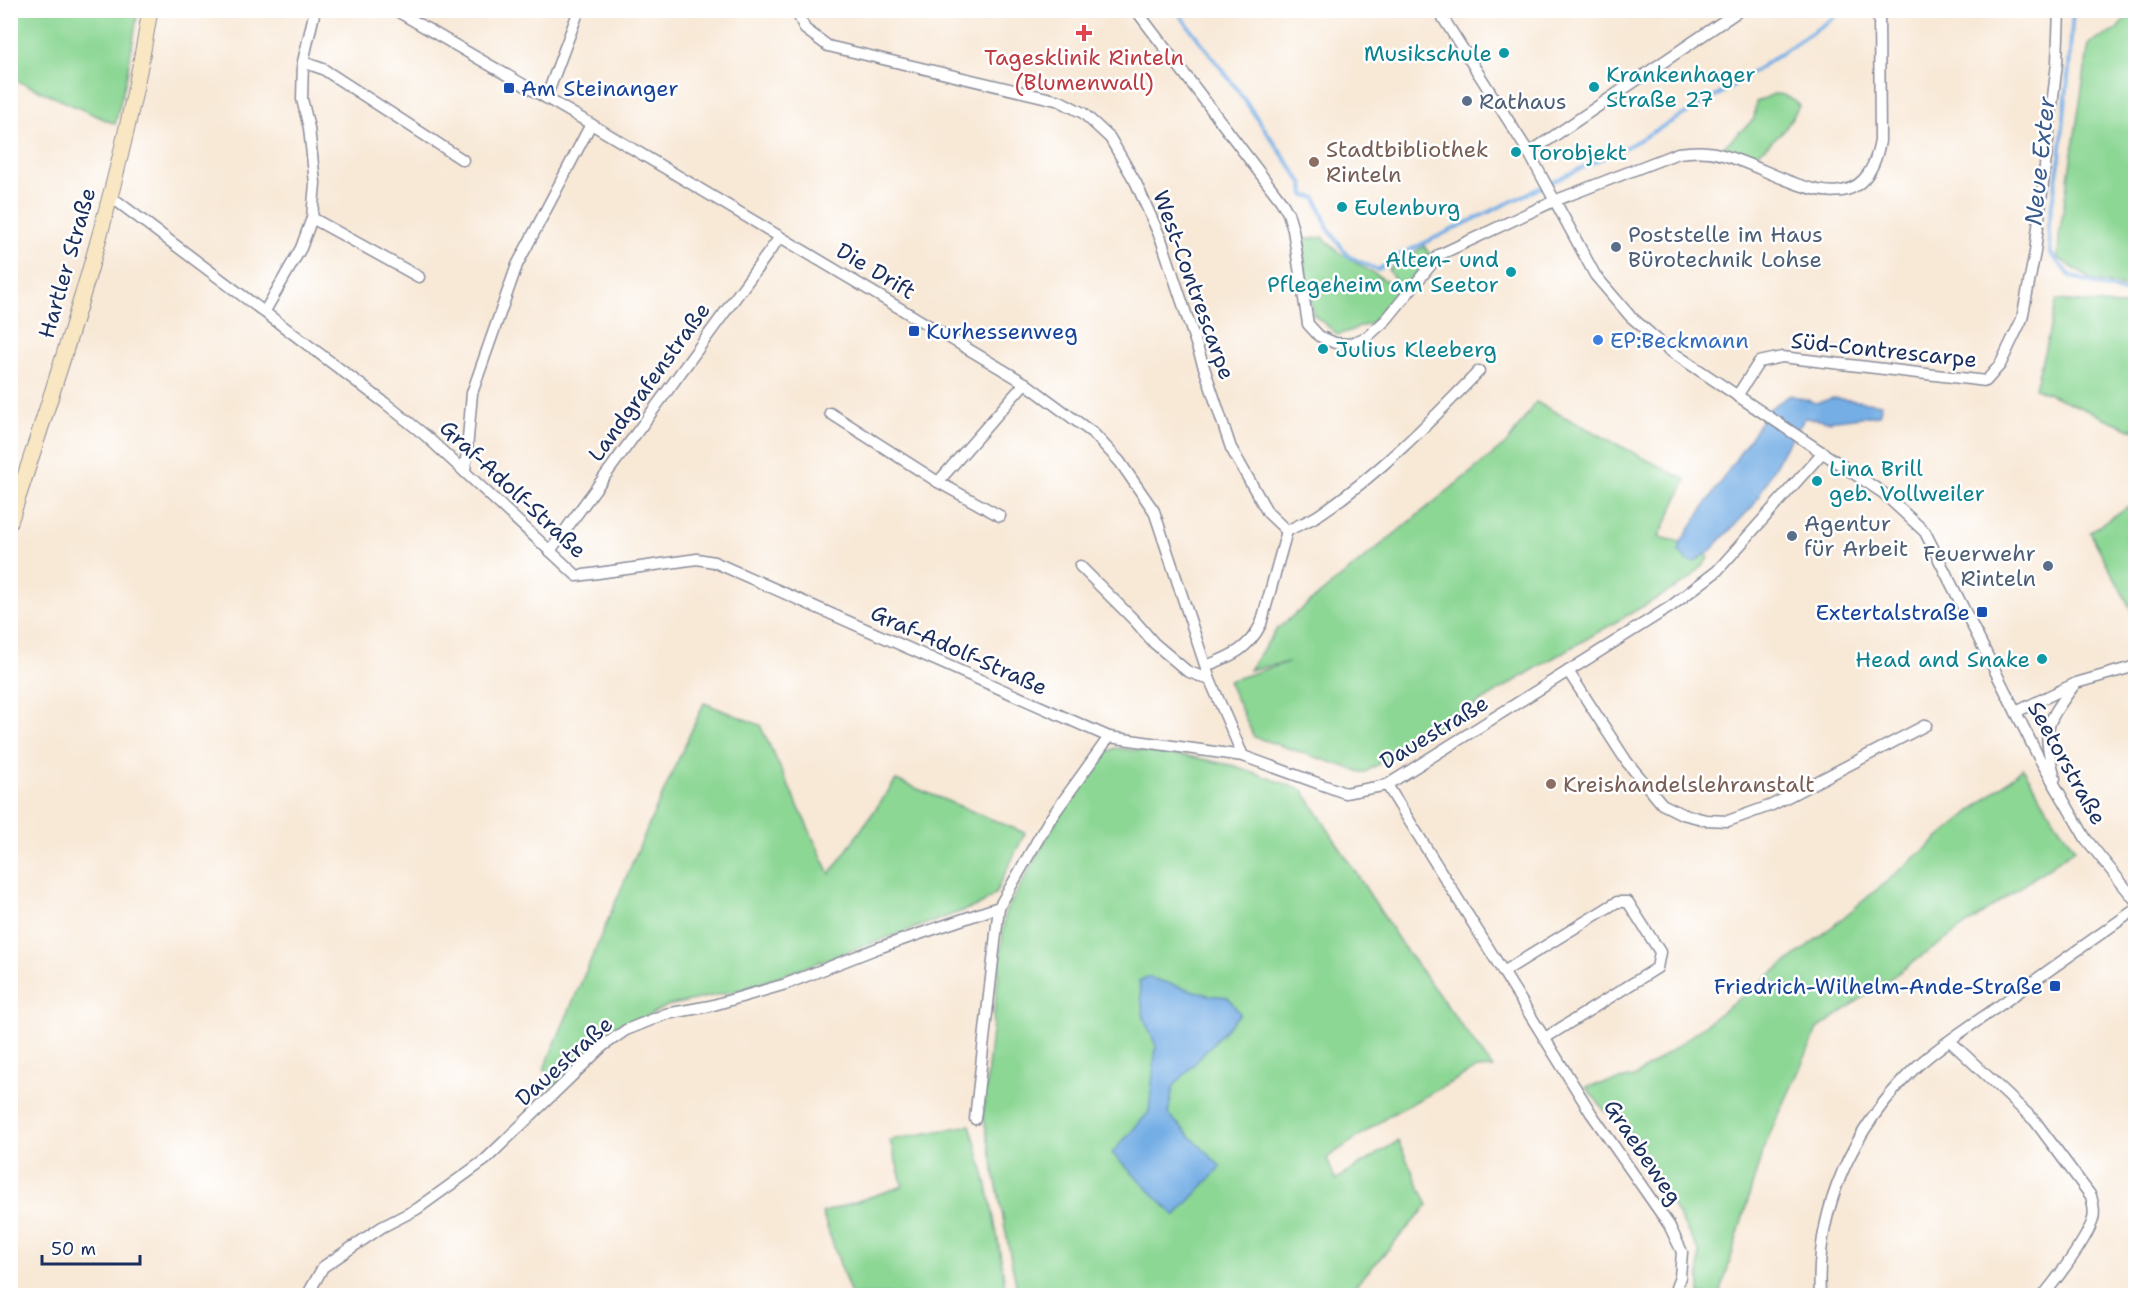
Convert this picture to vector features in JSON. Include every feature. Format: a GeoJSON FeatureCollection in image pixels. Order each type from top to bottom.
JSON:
{"type":"FeatureCollection","features":[{"type":"Feature","properties":{"kind":"main road","name":"Hartler Straße"},"geometry":{"type":"LineString","coordinates":[[10,522],[80,306],[109,200],[126,135],[150,10]]}},
{"type":"Feature","properties":{"kind":"street"},"geometry":{"type":"LineString","coordinates":[[266,311],[301,249],[312,218],[315,183],[309,128],[302,99],[303,62],[315,10]]}},
{"type":"Feature","properties":{"kind":"street","name":"Die Drift"},"geometry":{"type":"LineString","coordinates":[[395,10],[1025,383],[1094,434],[1120,462],[1154,511],[1210,680],[1243,756]]}},
{"type":"Feature","properties":{"kind":"street"},"geometry":{"type":"LineString","coordinates":[[546,98],[579,10]]}},
{"type":"Feature","properties":{"kind":"street","name":"West-Contrescarpe"},"geometry":{"type":"LineString","coordinates":[[796,10],[805,29],[828,46],[1060,101],[1083,113],[1110,138],[1136,183],[1161,239],[1231,448],[1268,513],[1287,531]]}},
{"type":"Feature","properties":{"kind":"street"},"geometry":{"type":"LineString","coordinates":[[1136,10],[1288,213],[1293,230],[1308,324],[1319,336],[1335,343],[1349,344],[1367,337],[1386,320],[1439,255],[1554,201],[1678,153],[1696,150],[1721,154],[1819,190],[1843,192],[1852,189],[1872,168],[1876,161],[1880,141],[1879,10]]}},
{"type":"Feature","properties":{"kind":"street","name":"Seetorstraße"},"geometry":{"type":"LineString","coordinates":[[1438,10],[1529,153],[1595,275],[1630,316],[1669,350],[1883,494],[1925,532],[2059,793],[2086,839],[2136,901]]}},
{"type":"Feature","properties":{"kind":"street"},"geometry":{"type":"LineString","coordinates":[[1529,153],[1740,10]]}},
{"type":"Feature","properties":{"kind":"street","name":"Süd-Contrescarpe"},"geometry":{"type":"LineString","coordinates":[[1737,396],[1759,362],[1782,357],[1986,381],[2000,365],[2022,319],[2035,252],[2057,63],[2059,10]]}},
{"type":"Feature","properties":{"kind":"street"},"geometry":{"type":"LineString","coordinates":[[303,62],[323,69],[463,160]]}},
{"type":"Feature","properties":{"kind":"street"},"geometry":{"type":"LineString","coordinates":[[465,472],[472,393],[517,265],[591,124]]}},
{"type":"Feature","properties":{"kind":"street","name":"Graf-Adolf-Straße"},"geometry":{"type":"LineString","coordinates":[[109,200],[118,202],[386,403],[426,436],[577,576],[697,559],[714,562],[1109,737]]}},
{"type":"Feature","properties":{"kind":"street"},"geometry":{"type":"LineString","coordinates":[[312,218],[419,278]]}},
{"type":"Feature","properties":{"kind":"street","name":"Landgrafenstraße"},"geometry":{"type":"LineString","coordinates":[[550,551],[780,237]]}},
{"type":"Feature","properties":{"kind":"street"},"geometry":{"type":"LineString","coordinates":[[1206,666],[1235,654],[1254,639],[1261,624],[1287,531],[1319,515],[1367,477],[1414,437],[1479,371]]}},
{"type":"Feature","properties":{"kind":"street"},"geometry":{"type":"LineString","coordinates":[[938,482],[1025,383]]}},
{"type":"Feature","properties":{"kind":"street"},"geometry":{"type":"LineString","coordinates":[[830,413],[938,482],[1000,516]]}},
{"type":"Feature","properties":{"kind":"street","name":"Dauestraße"},"geometry":{"type":"LineString","coordinates":[[1109,737],[1243,756],[1345,793],[1387,785],[1670,607],[1717,571],[1823,452]]}},
{"type":"Feature","properties":{"kind":"street"},"geometry":{"type":"LineString","coordinates":[[1080,566],[1154,643],[1187,671],[1210,680]]}},
{"type":"Feature","properties":{"kind":"street"},"geometry":{"type":"LineString","coordinates":[[2016,712],[2076,683],[2136,666]]}},
{"type":"Feature","properties":{"kind":"street"},"geometry":{"type":"LineString","coordinates":[[1568,672],[1628,762],[1662,804],[1682,814],[1706,820],[1728,821],[1772,805],[1926,725]]}},
{"type":"Feature","properties":{"kind":"street"},"geometry":{"type":"LineString","coordinates":[[2059,793],[2046,743],[2048,726],[2053,715],[2076,683]]}},
{"type":"Feature","properties":{"kind":"street"},"geometry":{"type":"LineString","coordinates":[[975,1119],[999,907],[1048,822],[1109,737]]}},
{"type":"Feature","properties":{"kind":"street","name":"Graebeweg"},"geometry":{"type":"LineString","coordinates":[[1387,785],[1591,1113],[1669,1225],[1682,1252],[1680,1277],[1673,1296]]}},
{"type":"Feature","properties":{"kind":"street"},"geometry":{"type":"LineString","coordinates":[[1503,972],[1617,902],[1628,902],[1651,935],[1660,952],[1657,968],[1545,1038]]}},
{"type":"Feature","properties":{"kind":"street","name":"Dauestraße"},"geometry":{"type":"LineString","coordinates":[[307,1296],[323,1267],[382,1227],[417,1209],[485,1160],[603,1046],[626,1030],[666,1014],[710,1006],[786,984],[878,948],[999,907]]}},
{"type":"Feature","properties":{"kind":"street"},"geometry":{"type":"LineString","coordinates":[[1820,1296],[1821,1247],[1830,1203],[1842,1171],[1864,1130],[1885,1099],[1916,1066],[2136,909]]}},
{"type":"Feature","properties":{"kind":"street"},"geometry":{"type":"LineString","coordinates":[[1950,1041],[2035,1121],[2091,1196],[2094,1205],[2093,1220],[2057,1279],[2043,1296]]}},
{"type":"Feature","properties":{"kind":"street"},"geometry":{"type":"LineString","coordinates":[[1634,1296],[1659,1296]]}},
{"type":"Feature","properties":{"kind":"green space"},"geometry":{"type":"Polygon","coordinates":[[[11,10],[138,11],[127,75],[115,124],[11,78],[11,10]]]}},
{"type":"Feature","properties":{"kind":"green space"},"geometry":{"type":"Polygon","coordinates":[[[2132,11],[2136,11],[2135,290],[2092,280],[2058,258],[2059,237],[2089,44],[2116,30],[2132,11]]]}},
{"type":"Feature","properties":{"kind":"green space"},"geometry":{"type":"Polygon","coordinates":[[[1774,94],[1788,97],[1799,106],[1785,129],[1751,160],[1721,149],[1754,119],[1756,102],[1774,94]]]}},
{"type":"Feature","properties":{"kind":"green space"},"geometry":{"type":"Polygon","coordinates":[[[1323,237],[1338,252],[1390,283],[1396,294],[1371,323],[1338,335],[1313,314],[1301,240],[1323,237]]]}},
{"type":"Feature","properties":{"kind":"green space"},"geometry":{"type":"Polygon","coordinates":[[[1424,246],[1432,257],[1401,291],[1388,269],[1424,246]]]}},
{"type":"Feature","properties":{"kind":"green space"},"geometry":{"type":"Polygon","coordinates":[[[2057,300],[2135,307],[2135,431],[2035,388],[2057,300]]]}},
{"type":"Feature","properties":{"kind":"green space"},"geometry":{"type":"Polygon","coordinates":[[[1536,402],[1686,480],[1659,537],[1681,542],[1680,551],[1694,562],[1706,554],[1709,558],[1689,580],[1541,665],[1364,773],[1254,737],[1228,681],[1289,662],[1249,670],[1277,629],[1508,442],[1536,402]]]}},
{"type":"Feature","properties":{"kind":"green space"},"geometry":{"type":"Polygon","coordinates":[[[2135,502],[2135,613],[2090,532],[2135,502]]]}},
{"type":"Feature","properties":{"kind":"green space"},"geometry":{"type":"Polygon","coordinates":[[[704,703],[760,725],[830,874],[896,780],[1025,833],[995,894],[982,904],[744,989],[667,1006],[627,1026],[555,1087],[544,1069],[649,824],[704,703]]]}},
{"type":"Feature","properties":{"kind":"green space"},"geometry":{"type":"Polygon","coordinates":[[[1115,748],[1193,757],[1235,766],[1303,790],[1402,945],[1493,1068],[1476,1069],[1392,1114],[1327,1158],[1335,1180],[1398,1141],[1428,1205],[1347,1295],[1018,1295],[983,1114],[1005,913],[1064,808],[1102,755],[1115,748]]]}},
{"type":"Feature","properties":{"kind":"green space"},"geometry":{"type":"Polygon","coordinates":[[[2023,768],[2075,849],[1818,1029],[1763,1149],[1720,1295],[1700,1295],[1699,1251],[1623,1120],[1604,1110],[1586,1087],[1634,1077],[1683,1042],[1827,931],[2023,768]]]}},
{"type":"Feature","properties":{"kind":"green space"},"geometry":{"type":"Polygon","coordinates":[[[970,1125],[992,1209],[1006,1295],[851,1295],[822,1213],[903,1186],[890,1140],[970,1125]]]}},
{"type":"Feature","properties":{"kind":"water"},"geometry":{"type":"Polygon","coordinates":[[[1790,395],[1817,403],[1833,398],[1882,404],[1879,415],[1828,421],[1805,418],[1785,448],[1753,506],[1710,551],[1694,562],[1687,561],[1679,551],[1681,542],[1769,409],[1790,395]]]}},
{"type":"Feature","properties":{"kind":"water"},"geometry":{"type":"Polygon","coordinates":[[[1147,977],[1208,995],[1228,997],[1240,1014],[1173,1087],[1168,1114],[1221,1167],[1175,1216],[1112,1153],[1149,1112],[1156,1046],[1144,1019],[1139,981],[1147,977]]]}},
{"type":"Feature","properties":{"kind":"waterway","name":"Neue Exter"},"geometry":{"type":"LineString","coordinates":[[1176,10],[1234,85],[1303,184],[1304,195],[1316,198],[1328,228],[1348,256],[1378,270],[1401,254],[1632,144],[1725,91],[1832,19],[1841,10]]}},
{"type":"Feature","properties":{"kind":"waterway","name":"Neue Exter"},"geometry":{"type":"LineString","coordinates":[[2073,10],[2060,157],[2048,226],[2051,254],[2070,276],[2136,295]]}},
{"type":"Feature","properties":{"kind":"place","name":"Tagesklinik Rinteln (Blumenwall)"},"geometry":{"type":"Point","coordinates":[1084,33]}},
{"type":"Feature","properties":{"kind":"place","name":"Musikschule"},"geometry":{"type":"Point","coordinates":[1504,53]}},
{"type":"Feature","properties":{"kind":"place","name":"Krankenhager Straße 27"},"geometry":{"type":"Point","coordinates":[1594,87]}},
{"type":"Feature","properties":{"kind":"place","name":"Am Steinanger"},"geometry":{"type":"Point","coordinates":[509,88]}},
{"type":"Feature","properties":{"kind":"place","name":"Rathaus"},"geometry":{"type":"Point","coordinates":[1467,101]}},
{"type":"Feature","properties":{"kind":"place","name":"Torobjekt"},"geometry":{"type":"Point","coordinates":[1516,152]}},
{"type":"Feature","properties":{"kind":"place","name":"Stadtbibliothek Rinteln"},"geometry":{"type":"Point","coordinates":[1314,162]}},
{"type":"Feature","properties":{"kind":"place","name":"Eulenburg"},"geometry":{"type":"Point","coordinates":[1342,207]}},
{"type":"Feature","properties":{"kind":"place","name":"Poststelle im Haus Bürotechnik Lohse"},"geometry":{"type":"Point","coordinates":[1616,247]}},
{"type":"Feature","properties":{"kind":"place","name":"Alten- und Pflegeheim am Seetor"},"geometry":{"type":"Point","coordinates":[1511,272]}},
{"type":"Feature","properties":{"kind":"place","name":"Kurhessenweg"},"geometry":{"type":"Point","coordinates":[914,331]}},
{"type":"Feature","properties":{"kind":"place","name":"EP:Beckmann"},"geometry":{"type":"Point","coordinates":[1598,340]}},
{"type":"Feature","properties":{"kind":"place","name":"Julius Kleeberg"},"geometry":{"type":"Point","coordinates":[1323,349]}},
{"type":"Feature","properties":{"kind":"place","name":"Lina Brill geb. Vollweiler"},"geometry":{"type":"Point","coordinates":[1817,481]}},
{"type":"Feature","properties":{"kind":"place","name":"Agentur für Arbeit"},"geometry":{"type":"Point","coordinates":[1792,536]}},
{"type":"Feature","properties":{"kind":"place","name":"Feuerwehr Rinteln"},"geometry":{"type":"Point","coordinates":[2048,566]}},
{"type":"Feature","properties":{"kind":"place","name":"Extertalstraße"},"geometry":{"type":"Point","coordinates":[1982,612]}},
{"type":"Feature","properties":{"kind":"place","name":"Head and Snake"},"geometry":{"type":"Point","coordinates":[2042,659]}},
{"type":"Feature","properties":{"kind":"place","name":"Kreishandelslehranstalt"},"geometry":{"type":"Point","coordinates":[1551,784]}},
{"type":"Feature","properties":{"kind":"place","name":"Friedrich-Wilhelm-Ande-Straße"},"geometry":{"type":"Point","coordinates":[2055,986]}}]}
